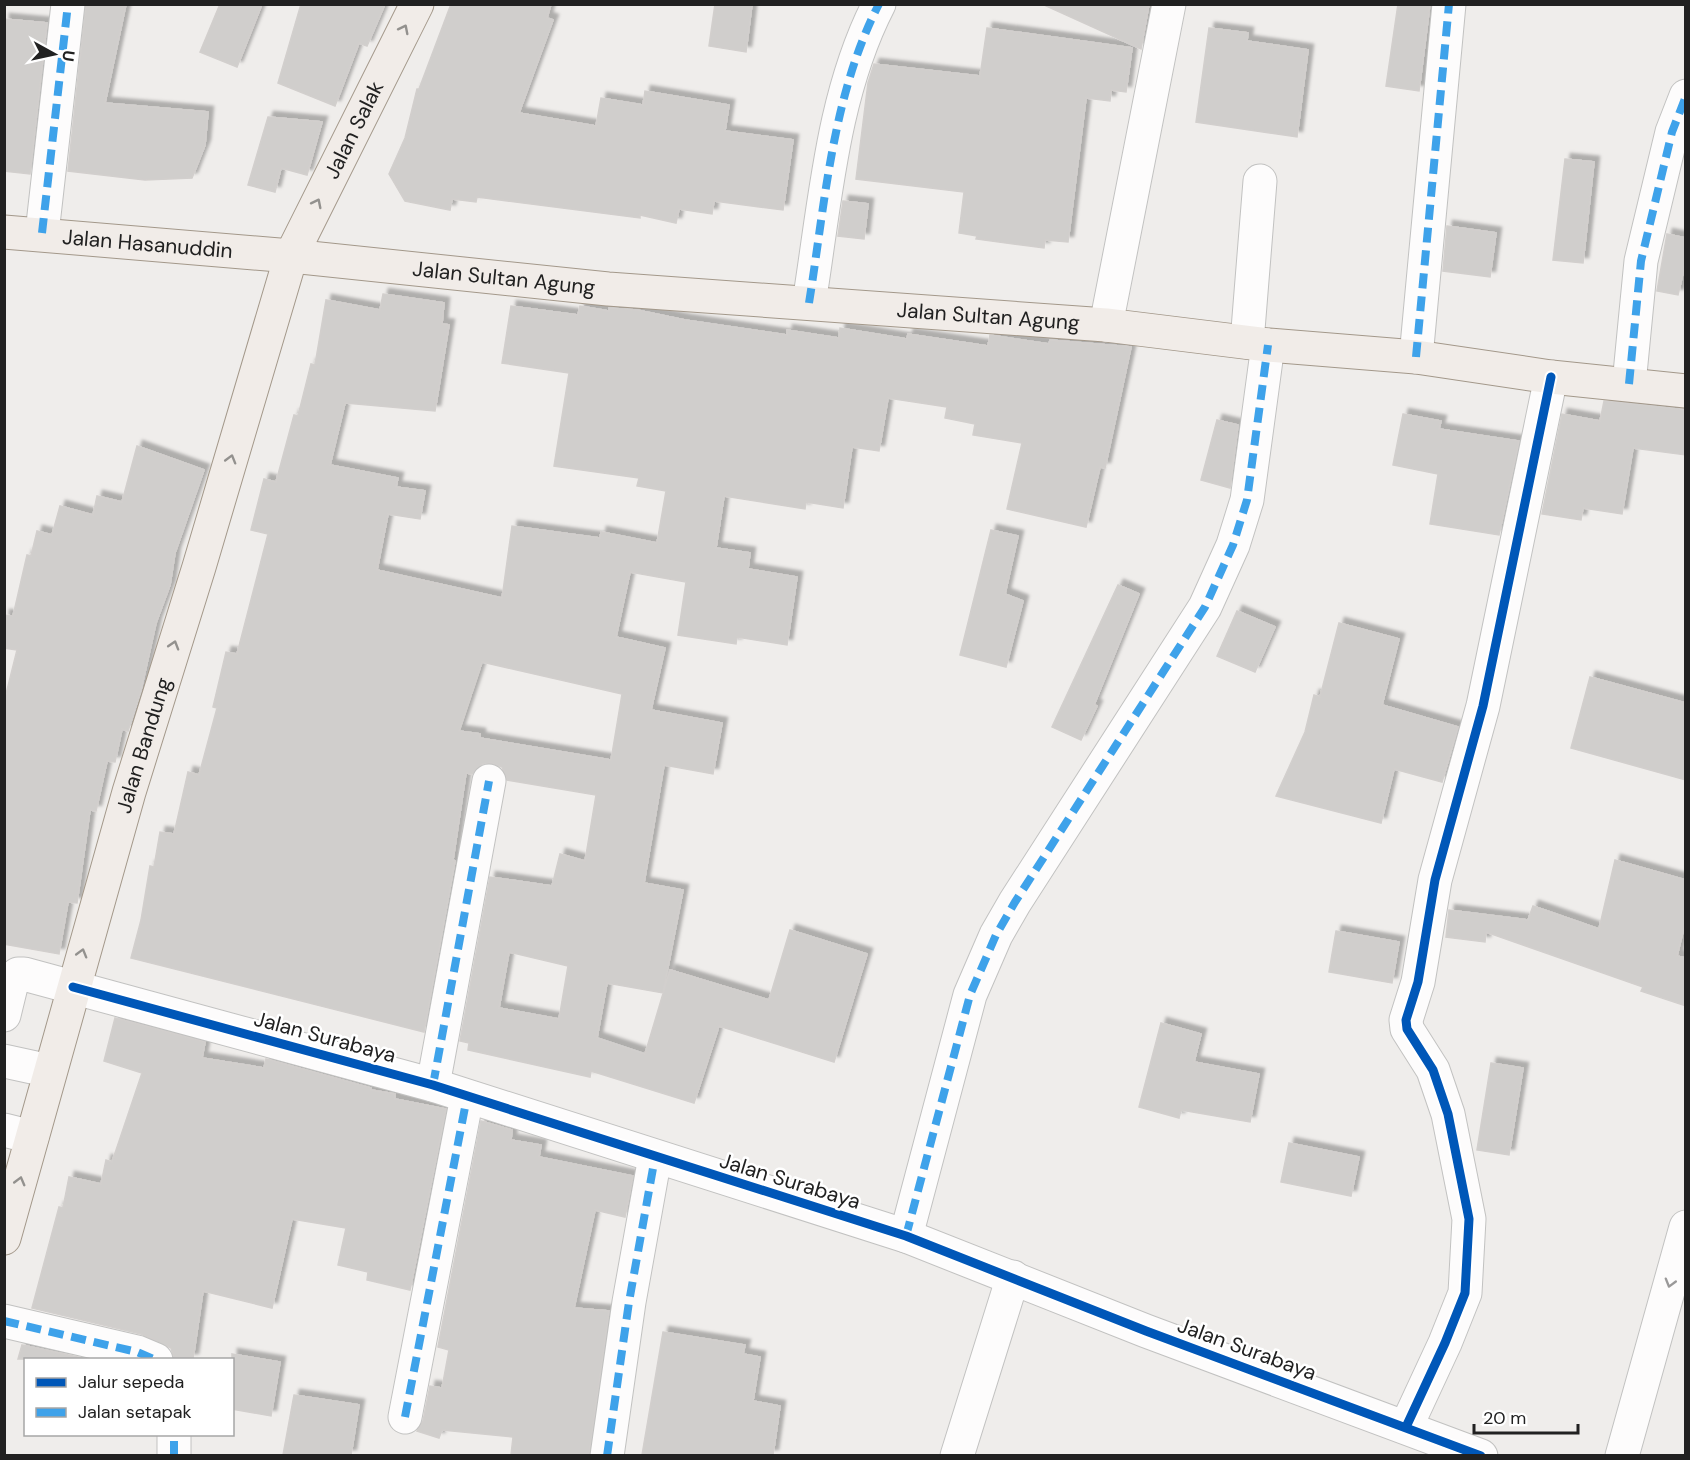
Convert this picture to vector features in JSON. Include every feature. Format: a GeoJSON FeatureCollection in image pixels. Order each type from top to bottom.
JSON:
{"type":"FeatureCollection","features":[{"type":"Feature","properties":{"kind":"main road","name":"Jalan Salak"},"geometry":{"type":"LineString","coordinates":[[291,256],[417,4]]}},
{"type":"Feature","properties":{"kind":"main road","name":"Jalan Hasanuddin"},"geometry":{"type":"LineString","coordinates":[[4,232],[42,233],[291,256]]}},
{"type":"Feature","properties":{"kind":"main road","name":"Jalan Sultan Agung"},"geometry":{"type":"LineString","coordinates":[[291,256],[608,289],[1106,325],[1258,344],[1416,357],[1551,377],[1686,391]]}},
{"type":"Feature","properties":{"kind":"main road","name":"Jalan Bandung"},"geometry":{"type":"LineString","coordinates":[[5,1236],[18,1133],[50,1071],[129,792],[199,567],[291,256]]}},
{"type":"Feature","properties":{"kind":"street"},"geometry":{"type":"LineString","coordinates":[[42,233],[68,4]]}},
{"type":"Feature","properties":{"kind":"street"},"geometry":{"type":"LineString","coordinates":[[808,303],[849,77],[879,4]]}},
{"type":"Feature","properties":{"kind":"street"},"geometry":{"type":"LineString","coordinates":[[1106,325],[1169,4]]}},
{"type":"Feature","properties":{"kind":"street"},"geometry":{"type":"LineString","coordinates":[[1416,357],[1449,4]]}},
{"type":"Feature","properties":{"kind":"street"},"geometry":{"type":"LineString","coordinates":[[1629,384],[1641,261],[1672,132],[1686,96]]}},
{"type":"Feature","properties":{"kind":"street"},"geometry":{"type":"LineString","coordinates":[[906,1236],[970,995],[996,936],[1015,902],[1205,607],[1233,545],[1247,500],[1258,344],[1260,181]]}},
{"type":"Feature","properties":{"kind":"street"},"geometry":{"type":"LineString","coordinates":[[1406,1427],[1445,1343],[1465,1293],[1469,1219],[1449,1114],[1432,1070],[1410,1035],[1406,1020],[1418,982],[1435,880],[1483,706],[1551,377]]}},
{"type":"Feature","properties":{"kind":"street"},"geometry":{"type":"LineString","coordinates":[[433,1085],[489,781]]}},
{"type":"Feature","properties":{"kind":"street","name":"Jalan Surabaya"},"geometry":{"type":"LineString","coordinates":[[4,1015],[14,978],[18,974],[433,1085],[906,1236],[1146,1331],[1481,1455]]}},
{"type":"Feature","properties":{"kind":"street"},"geometry":{"type":"LineString","coordinates":[[4,1061],[50,1071]]}},
{"type":"Feature","properties":{"kind":"street"},"geometry":{"type":"LineString","coordinates":[[405,1418],[467,1097]]}},
{"type":"Feature","properties":{"kind":"street"},"geometry":{"type":"LineString","coordinates":[[607,1455],[628,1302],[655,1157]]}},
{"type":"Feature","properties":{"kind":"street"},"geometry":{"type":"LineString","coordinates":[[1622,1455],[1686,1227]]}},
{"type":"Feature","properties":{"kind":"street"},"geometry":{"type":"LineString","coordinates":[[957,1455],[1013,1277]]}},
{"type":"Feature","properties":{"kind":"street"},"geometry":{"type":"LineString","coordinates":[[4,1321],[137,1352],[153,1358]]}},
{"type":"Feature","properties":{"kind":"street"},"geometry":{"type":"LineString","coordinates":[[174,1436],[174,1455]]}},
{"type":"Feature","properties":{"kind":"building"},"geometry":{"type":"Polygon","coordinates":[[[86,4],[126,4],[105,103],[208,112],[205,145],[192,178],[145,180],[68,171],[86,4]]]}},
{"type":"Feature","properties":{"kind":"building"},"geometry":{"type":"Polygon","coordinates":[[[220,4],[262,4],[237,67],[200,52],[220,4]]]}},
{"type":"Feature","properties":{"kind":"building"},"geometry":{"type":"Polygon","coordinates":[[[301,4],[385,4],[367,46],[359,43],[335,106],[278,83],[301,4]]]}},
{"type":"Feature","properties":{"kind":"building"},"geometry":{"type":"Polygon","coordinates":[[[451,4],[551,4],[547,18],[553,20],[519,113],[596,126],[601,98],[643,105],[645,91],[729,105],[725,131],[793,140],[783,210],[714,201],[712,214],[679,209],[676,223],[640,215],[640,218],[477,197],[476,202],[452,199],[450,210],[405,201],[389,174],[405,138],[417,89],[419,89],[451,4]]]}},
{"type":"Feature","properties":{"kind":"building"},"geometry":{"type":"Polygon","coordinates":[[[715,4],[752,4],[746,52],[709,46],[715,4]]]}},
{"type":"Feature","properties":{"kind":"building"},"geometry":{"type":"Polygon","coordinates":[[[1042,4],[1149,4],[1141,49],[1042,4]]]}},
{"type":"Feature","properties":{"kind":"building"},"geometry":{"type":"Polygon","coordinates":[[[1398,4],[1430,4],[1419,91],[1386,86],[1398,4]]]}},
{"type":"Feature","properties":{"kind":"building"},"geometry":{"type":"Polygon","coordinates":[[[4,19],[47,23],[30,174],[4,171],[4,19]]]}},
{"type":"Feature","properties":{"kind":"building"},"geometry":{"type":"Polygon","coordinates":[[[987,28],[1132,48],[1126,92],[1111,90],[1110,101],[1086,98],[1068,242],[1045,240],[1044,248],[976,239],[977,236],[959,233],[964,192],[856,179],[868,83],[874,64],[980,76],[987,28]]]}},
{"type":"Feature","properties":{"kind":"building"},"geometry":{"type":"Polygon","coordinates":[[[1209,28],[1248,33],[1247,41],[1308,50],[1297,137],[1196,122],[1209,28]]]}},
{"type":"Feature","properties":{"kind":"building"},"geometry":{"type":"Polygon","coordinates":[[[268,117],[322,122],[307,175],[281,168],[275,192],[248,185],[268,117]]]}},
{"type":"Feature","properties":{"kind":"building"},"geometry":{"type":"Polygon","coordinates":[[[1565,159],[1594,162],[1583,263],[1553,260],[1565,159]]]}},
{"type":"Feature","properties":{"kind":"building"},"geometry":{"type":"Polygon","coordinates":[[[843,201],[868,204],[864,239],[838,236],[843,201]]]}},
{"type":"Feature","properties":{"kind":"building"},"geometry":{"type":"Polygon","coordinates":[[[1447,226],[1496,233],[1490,277],[1443,271],[1447,226]]]}},
{"type":"Feature","properties":{"kind":"building"},"geometry":{"type":"Polygon","coordinates":[[[1667,234],[1686,238],[1686,260],[1678,295],[1657,291],[1667,234]]]}},
{"type":"Feature","properties":{"kind":"building"},"geometry":{"type":"Polygon","coordinates":[[[383,294],[444,303],[442,324],[449,325],[435,411],[345,403],[330,465],[398,478],[396,487],[425,491],[420,519],[388,514],[377,570],[502,598],[512,526],[600,538],[601,532],[657,543],[666,491],[637,486],[639,478],[554,466],[569,373],[502,363],[511,306],[578,315],[580,306],[609,311],[609,308],[637,310],[685,320],[787,335],[787,330],[839,338],[840,328],[907,339],[908,334],[988,346],[990,335],[1049,344],[1050,340],[1131,347],[1105,468],[1100,467],[1086,527],[1007,509],[1022,443],[973,435],[975,424],[945,418],[947,407],[888,398],[879,451],[852,447],[843,508],[806,502],[805,509],[724,496],[716,548],[750,553],[748,569],[797,577],[787,645],[737,637],[736,644],[678,635],[686,582],[630,572],[616,637],[665,648],[651,710],[722,723],[713,774],[664,765],[644,883],[683,890],[663,993],[607,983],[597,1038],[645,1054],[670,970],[769,1000],[790,930],[867,954],[834,1062],[719,1026],[694,1103],[591,1071],[590,1077],[468,1050],[469,1043],[460,1041],[490,877],[552,886],[560,854],[585,861],[596,795],[507,780],[502,767],[492,763],[482,764],[472,774],[466,773],[453,860],[455,861],[424,1032],[131,958],[141,920],[150,866],[154,867],[160,832],[174,834],[188,772],[199,775],[217,708],[213,707],[226,652],[237,654],[268,534],[251,530],[264,479],[276,482],[294,415],[298,416],[311,364],[315,365],[326,300],[380,310],[383,294]],[[482,662],[459,731],[480,734],[480,738],[611,760],[622,694],[482,662]],[[509,952],[499,1008],[559,1019],[568,966],[509,952]]]}},
{"type":"Feature","properties":{"kind":"building"},"geometry":{"type":"Polygon","coordinates":[[[1604,401],[1686,410],[1686,455],[1633,448],[1622,514],[1583,508],[1581,520],[1542,514],[1562,414],[1600,421],[1604,401]]]}},
{"type":"Feature","properties":{"kind":"building"},"geometry":{"type":"Polygon","coordinates":[[[1403,414],[1441,421],[1439,429],[1519,441],[1499,535],[1430,524],[1438,474],[1393,465],[1403,414]]]}},
{"type":"Feature","properties":{"kind":"building"},"geometry":{"type":"Polygon","coordinates":[[[1217,420],[1238,425],[1230,488],[1201,480],[1217,420]]]}},
{"type":"Feature","properties":{"kind":"building"},"geometry":{"type":"Polygon","coordinates":[[[137,446],[204,470],[175,553],[170,585],[156,623],[141,690],[128,731],[122,729],[115,762],[107,761],[96,811],[90,810],[77,903],[68,902],[59,954],[4,944],[4,702],[17,650],[4,648],[4,615],[13,616],[27,555],[31,556],[37,531],[52,535],[60,506],[93,515],[97,496],[122,502],[137,446]]]}},
{"type":"Feature","properties":{"kind":"building"},"geometry":{"type":"Polygon","coordinates":[[[991,530],[1018,536],[1005,594],[1023,601],[1006,667],[960,655],[991,530]]]}},
{"type":"Feature","properties":{"kind":"building"},"geometry":{"type":"Polygon","coordinates":[[[1118,585],[1139,594],[1094,705],[1097,706],[1081,740],[1052,727],[1118,585]]]}},
{"type":"Feature","properties":{"kind":"building"},"geometry":{"type":"Polygon","coordinates":[[[1237,611],[1275,627],[1255,672],[1217,656],[1237,611]]]}},
{"type":"Feature","properties":{"kind":"building"},"geometry":{"type":"Polygon","coordinates":[[[1339,623],[1399,639],[1382,705],[1458,727],[1442,782],[1394,769],[1381,823],[1276,796],[1305,732],[1314,695],[1320,697],[1339,623]]]}},
{"type":"Feature","properties":{"kind":"building"},"geometry":{"type":"Polygon","coordinates":[[[1590,677],[1686,703],[1686,780],[1571,748],[1590,677]]]}},
{"type":"Feature","properties":{"kind":"building"},"geometry":{"type":"Polygon","coordinates":[[[1615,860],[1686,880],[1686,919],[1677,956],[1686,958],[1686,1006],[1641,991],[1643,987],[1486,932],[1485,942],[1446,937],[1449,910],[1528,920],[1533,906],[1599,929],[1615,860]]]}},
{"type":"Feature","properties":{"kind":"building"},"geometry":{"type":"Polygon","coordinates":[[[1336,931],[1399,942],[1392,983],[1329,972],[1336,931]]]}},
{"type":"Feature","properties":{"kind":"building"},"geometry":{"type":"Polygon","coordinates":[[[115,1018],[205,1042],[202,1058],[264,1068],[266,1059],[371,1088],[371,1090],[395,1094],[395,1099],[446,1109],[410,1290],[367,1280],[368,1272],[338,1265],[346,1228],[292,1219],[272,1308],[203,1291],[193,1358],[174,1358],[171,1348],[141,1334],[32,1308],[59,1207],[63,1208],[69,1177],[101,1184],[106,1160],[112,1162],[142,1073],[104,1061],[115,1018]]]}},
{"type":"Feature","properties":{"kind":"building"},"geometry":{"type":"Polygon","coordinates":[[[1161,1023],[1201,1034],[1194,1062],[1259,1074],[1250,1122],[1181,1110],[1179,1118],[1139,1107],[1161,1023]]]}},
{"type":"Feature","properties":{"kind":"building"},"geometry":{"type":"Polygon","coordinates":[[[1491,1063],[1523,1068],[1509,1155],[1477,1150],[1491,1063]]]}},
{"type":"Feature","properties":{"kind":"building"},"geometry":{"type":"Polygon","coordinates":[[[481,1121],[512,1130],[511,1140],[541,1145],[539,1157],[633,1176],[625,1217],[595,1210],[574,1308],[609,1311],[589,1455],[511,1455],[513,1437],[442,1430],[439,1438],[417,1431],[423,1421],[430,1386],[442,1388],[449,1350],[438,1347],[481,1121]]]}},
{"type":"Feature","properties":{"kind":"building"},"geometry":{"type":"Polygon","coordinates":[[[1289,1143],[1359,1157],[1351,1196],[1281,1182],[1289,1143]]]}},
{"type":"Feature","properties":{"kind":"building"},"geometry":{"type":"Polygon","coordinates":[[[663,1332],[745,1345],[743,1354],[760,1357],[753,1401],[780,1406],[773,1455],[642,1455],[663,1332]]]}},
{"type":"Feature","properties":{"kind":"building"},"geometry":{"type":"Polygon","coordinates":[[[22,1345],[82,1358],[24,1358],[18,1359],[22,1345]]]}},
{"type":"Feature","properties":{"kind":"building"},"geometry":{"type":"Polygon","coordinates":[[[232,1354],[280,1362],[271,1416],[234,1409],[234,1358],[232,1354]]]}},
{"type":"Feature","properties":{"kind":"building"},"geometry":{"type":"Polygon","coordinates":[[[294,1395],[359,1405],[351,1455],[283,1455],[294,1395]]]}},
{"type":"Feature","properties":{"kind":"marked path"},"geometry":{"type":"LineString","coordinates":[[42,233],[68,4]]}},
{"type":"Feature","properties":{"kind":"marked path"},"geometry":{"type":"LineString","coordinates":[[809,303],[832,150],[840,112],[850,75],[879,4]]}},
{"type":"Feature","properties":{"kind":"marked path"},"geometry":{"type":"LineString","coordinates":[[1416,357],[1449,4]]}},
{"type":"Feature","properties":{"kind":"marked path"},"geometry":{"type":"LineString","coordinates":[[1629,384],[1641,261],[1672,132],[1686,96]]}},
{"type":"Feature","properties":{"kind":"marked path"},"geometry":{"type":"LineString","coordinates":[[906,1236],[970,995],[996,935],[1205,607],[1233,545],[1247,500],[1268,345]]}},
{"type":"Feature","properties":{"kind":"marked path"},"geometry":{"type":"LineString","coordinates":[[433,1085],[489,781]]}},
{"type":"Feature","properties":{"kind":"marked path"},"geometry":{"type":"LineString","coordinates":[[405,1417],[467,1097]]}},
{"type":"Feature","properties":{"kind":"marked path"},"geometry":{"type":"LineString","coordinates":[[607,1456],[629,1302],[655,1157]]}},
{"type":"Feature","properties":{"kind":"marked path"},"geometry":{"type":"LineString","coordinates":[[4,1321],[137,1352],[151,1358]]}},
{"type":"Feature","properties":{"kind":"marked path"},"geometry":{"type":"LineString","coordinates":[[174,1436],[174,1456]]}},
{"type":"Feature","properties":{"kind":"cycle path"},"geometry":{"type":"LineString","coordinates":[[1406,1427],[1445,1343],[1465,1293],[1469,1219],[1448,1114],[1433,1070],[1407,1029],[1406,1020],[1418,982],[1435,880],[1483,706],[1551,377]]}},
{"type":"Feature","properties":{"kind":"cycle path"},"geometry":{"type":"LineString","coordinates":[[73,987],[433,1085],[906,1236],[1146,1331],[1481,1456]]}}]}
